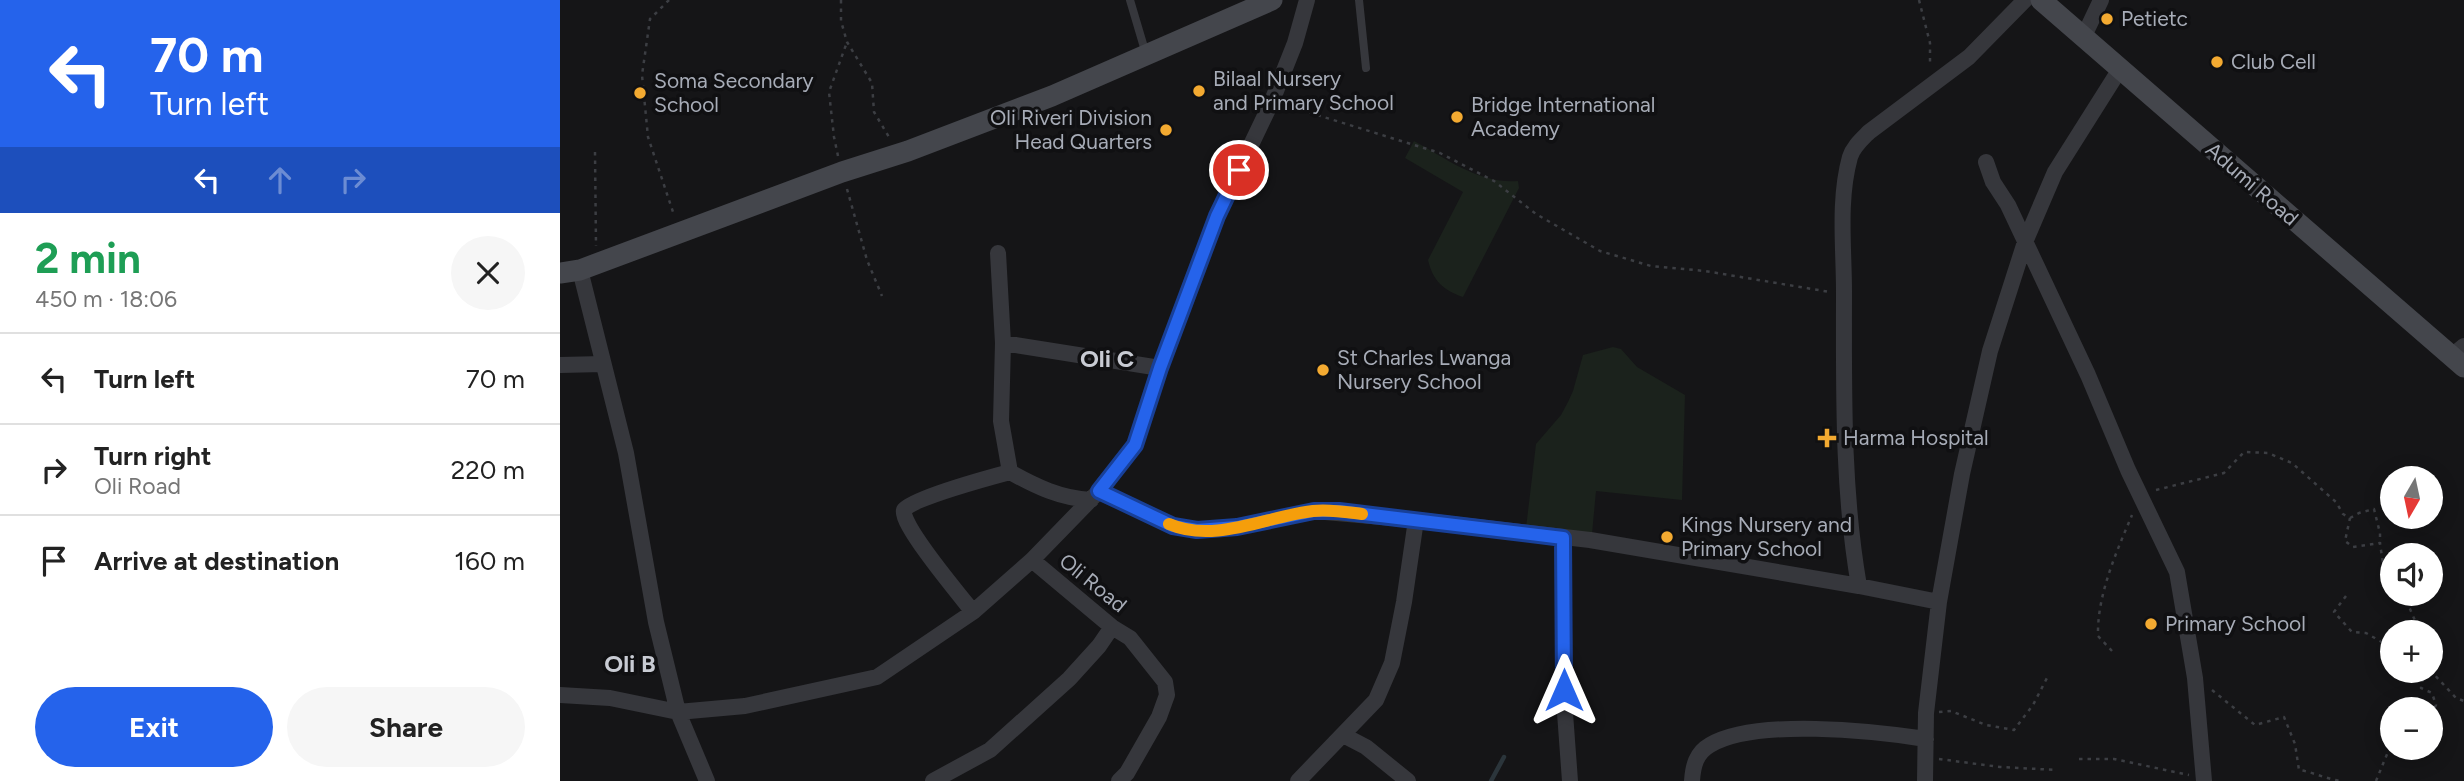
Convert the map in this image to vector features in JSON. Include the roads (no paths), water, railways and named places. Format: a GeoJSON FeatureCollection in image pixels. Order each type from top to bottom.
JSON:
{"type":"FeatureCollection","features":[{"type":"Feature","properties":{"kind":"street"},"geometry":{"type":"LineString","coordinates":[[707,781],[678,712],[656,622],[626,453],[579,269],[842,172],[908,151],[1052,96],[1272,0]]}},
{"type":"Feature","properties":{"kind":"street","name":"Oli Road"},"geometry":{"type":"LineString","coordinates":[[1119,781],[1127,773],[1160,717],[1167,695],[1165,682],[1130,638],[1112,627],[1032,560],[1095,495],[1135,445],[1160,368],[1217,216],[1272,101],[1295,43],[1307,0]]}},
{"type":"Feature","properties":{"kind":"street"},"geometry":{"type":"LineString","coordinates":[[1859,586],[1851,534],[1845,462],[1844,202],[1850,156],[1869,132],[1969,57],[2025,0]]}},
{"type":"Feature","properties":{"kind":"street","name":"Adumi Road"},"geometry":{"type":"LineString","coordinates":[[2041,0],[2460,356]]}},
{"type":"Feature","properties":{"kind":"street"},"geometry":{"type":"LineString","coordinates":[[2084,36],[2101,0]]}},
{"type":"Feature","properties":{"kind":"street"},"geometry":{"type":"LineString","coordinates":[[1926,781],[1926,713],[1939,602],[1962,474],[1990,351],[2025,242],[2055,172],[2120,69]]}},
{"type":"Feature","properties":{"kind":"street"},"geometry":{"type":"LineString","coordinates":[[1986,162],[1993,182],[2008,205],[2177,572],[2195,678],[2203,780]]}},
{"type":"Feature","properties":{"kind":"street"},"geometry":{"type":"LineString","coordinates":[[998,253],[1003,342],[1002,421],[1010,472]]}},
{"type":"Feature","properties":{"kind":"street"},"geometry":{"type":"LineString","coordinates":[[1003,342],[1160,368]]}},
{"type":"Feature","properties":{"kind":"street"},"geometry":{"type":"LineString","coordinates":[[560,365],[603,364]]}},
{"type":"Feature","properties":{"kind":"street"},"geometry":{"type":"LineString","coordinates":[[973,612],[926,553],[904,518],[904,510],[908,505],[1010,472],[1040,489],[1069,498],[1095,495],[1173,526],[1197,530],[1237,527],[1314,511],[1416,520],[1590,540],[1939,602]]}},
{"type":"Feature","properties":{"kind":"street"},"geometry":{"type":"LineString","coordinates":[[1298,781],[1376,700],[1392,663],[1416,520]]}},
{"type":"Feature","properties":{"kind":"street"},"geometry":{"type":"LineString","coordinates":[[1563,538],[1565,713],[1570,781]]}},
{"type":"Feature","properties":{"kind":"street"},"geometry":{"type":"LineString","coordinates":[[560,695],[610,698],[678,712],[745,706],[877,677],[973,612],[1032,560]]}},
{"type":"Feature","properties":{"kind":"street"},"geometry":{"type":"LineString","coordinates":[[933,781],[990,750],[1069,679],[1112,627]]}},
{"type":"Feature","properties":{"kind":"street"},"geometry":{"type":"LineString","coordinates":[[1692,781],[1693,762],[1709,745],[1745,734],[1791,730],[1868,730],[1926,738]]}},
{"type":"Feature","properties":{"kind":"street"},"geometry":{"type":"LineString","coordinates":[[1343,735],[1366,747],[1408,781]]}},
{"type":"Feature","properties":{"kind":"lane"},"geometry":{"type":"LineString","coordinates":[[1130,0],[1146,54]]}},
{"type":"Feature","properties":{"kind":"lane"},"geometry":{"type":"LineString","coordinates":[[1359,0],[1366,68]]}},
{"type":"Feature","properties":{"kind":"waterway"},"geometry":{"type":"LineString","coordinates":[[1491,781],[1504,757]]}},
{"type":"Feature","properties":{"kind":"place","name":"Petietc"},"geometry":{"type":"Point","coordinates":[2107,19]}},
{"type":"Feature","properties":{"kind":"place","name":"Club Cell"},"geometry":{"type":"Point","coordinates":[2217,62]}},
{"type":"Feature","properties":{"kind":"place","name":"Bilaal Nursery and Primary School"},"geometry":{"type":"Point","coordinates":[1199,91]}},
{"type":"Feature","properties":{"kind":"place","name":"Soma Secondary School"},"geometry":{"type":"Point","coordinates":[640,93]}},
{"type":"Feature","properties":{"kind":"place","name":"Bridge International Academy"},"geometry":{"type":"Point","coordinates":[1457,117]}},
{"type":"Feature","properties":{"kind":"place","name":"Oli Riveri Division Head Quarters"},"geometry":{"type":"Point","coordinates":[1166,130]}},
{"type":"Feature","properties":{"kind":"place","name":"St Charles Lwanga Nursery School"},"geometry":{"type":"Point","coordinates":[1323,370]}},
{"type":"Feature","properties":{"kind":"place","name":"Harma Hospital"},"geometry":{"type":"Point","coordinates":[1827,438]}},
{"type":"Feature","properties":{"kind":"place","name":"Kings Nursery and Primary School"},"geometry":{"type":"Point","coordinates":[1667,537]}},
{"type":"Feature","properties":{"kind":"place","name":"Primary School"},"geometry":{"type":"Point","coordinates":[2151,624]}},
{"type":"Feature","properties":{"kind":"district","name":"Oli C"},"geometry":{"type":"Point","coordinates":[1107,359]}},
{"type":"Feature","properties":{"kind":"district","name":"Oli B"},"geometry":{"type":"Point","coordinates":[630,664]}}]}
